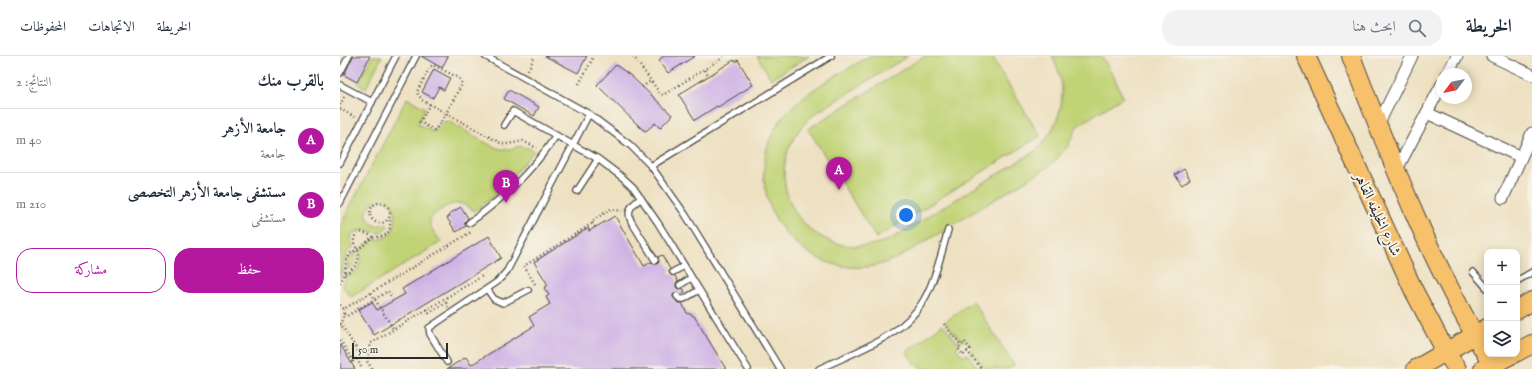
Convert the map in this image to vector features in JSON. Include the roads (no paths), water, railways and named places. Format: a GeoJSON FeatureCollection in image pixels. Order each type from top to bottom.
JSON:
{"type":"FeatureCollection","features":[{"type":"Feature","properties":{"kind":"main road"},"geometry":{"type":"LineString","coordinates":[[1351,56],[1396,171],[1436,264],[1481,331],[1490,367],[1521,347]]}},
{"type":"Feature","properties":{"kind":"main road","name":"شارع الخليفه القاهر"},"geometry":{"type":"LineString","coordinates":[[1308,57],[1414,292],[1446,352],[1457,369]]}},
{"type":"Feature","properties":{"kind":"main road"},"geometry":{"type":"LineString","coordinates":[[1416,369],[1481,331]]}},
{"type":"Feature","properties":{"kind":"street"},"geometry":{"type":"LineString","coordinates":[[1378,125],[1412,56]]}},
{"type":"Feature","properties":{"kind":"street"},"geometry":{"type":"LineString","coordinates":[[1450,68],[1456,56]]}},
{"type":"Feature","properties":{"kind":"street"},"geometry":{"type":"LineString","coordinates":[[1492,56],[1532,75]]}},
{"type":"Feature","properties":{"kind":"street"},"geometry":{"type":"LineString","coordinates":[[1396,171],[1436,96]]}},
{"type":"Feature","properties":{"kind":"street"},"geometry":{"type":"LineString","coordinates":[[1427,113],[1521,157]]}},
{"type":"Feature","properties":{"kind":"street"},"geometry":{"type":"LineString","coordinates":[[1503,198],[1532,133]]}},
{"type":"Feature","properties":{"kind":"lane"},"geometry":{"type":"LineString","coordinates":[[340,73],[349,56]]}},
{"type":"Feature","properties":{"kind":"lane"},"geometry":{"type":"LineString","coordinates":[[340,163],[396,56]]}},
{"type":"Feature","properties":{"kind":"lane"},"geometry":{"type":"LineString","coordinates":[[340,203],[416,56]]}},
{"type":"Feature","properties":{"kind":"lane"},"geometry":{"type":"LineString","coordinates":[[485,56],[608,126],[630,144],[651,166],[685,214],[780,369]]}},
{"type":"Feature","properties":{"kind":"lane"},"geometry":{"type":"LineString","coordinates":[[651,166],[831,56]]}},
{"type":"Feature","properties":{"kind":"lane"},"geometry":{"type":"LineString","coordinates":[[340,85],[372,102]]}},
{"type":"Feature","properties":{"kind":"lane"},"geometry":{"type":"LineString","coordinates":[[504,125],[513,111],[598,159],[622,176],[641,198],[748,369]]}},
{"type":"Feature","properties":{"kind":"lane"},"geometry":{"type":"LineString","coordinates":[[447,362],[430,334],[429,328],[488,289],[507,271],[589,114]]}},
{"type":"Feature","properties":{"kind":"lane"},"geometry":{"type":"LineString","coordinates":[[469,223],[493,206],[514,187],[556,136]]}},
{"type":"Feature","properties":{"kind":"lane"},"geometry":{"type":"LineString","coordinates":[[577,192],[598,159]]}},
{"type":"Feature","properties":{"kind":"lane"},"geometry":{"type":"LineString","coordinates":[[641,198],[631,206],[629,216],[631,222],[655,260]]}},
{"type":"Feature","properties":{"kind":"lane"},"geometry":{"type":"LineString","coordinates":[[819,369],[890,335],[912,317],[932,284],[948,230]]}},
{"type":"Feature","properties":{"kind":"lane"},"geometry":{"type":"LineString","coordinates":[[673,272],[684,266]]}},
{"type":"Feature","properties":{"kind":"lane"},"geometry":{"type":"LineString","coordinates":[[1472,272],[1484,285]]}},
{"type":"Feature","properties":{"kind":"lane"},"geometry":{"type":"LineString","coordinates":[[1520,279],[1532,272]]}},
{"type":"Feature","properties":{"kind":"lane"},"geometry":{"type":"LineString","coordinates":[[680,285],[691,278]]}},
{"type":"Feature","properties":{"kind":"lane"},"geometry":{"type":"LineString","coordinates":[[488,289],[494,299],[503,302],[506,302],[528,290]]}},
{"type":"Feature","properties":{"kind":"lane"},"geometry":{"type":"LineString","coordinates":[[677,296],[682,299],[699,290]]}},
{"type":"Feature","properties":{"kind":"place","name":"جامعة الأزهر"},"geometry":{"type":"Point","coordinates":[839,190]}},
{"type":"Feature","properties":{"kind":"place","name":"مستشفى جامعة الأزهر التخصصى"},"geometry":{"type":"Point","coordinates":[506,203]}}]}
